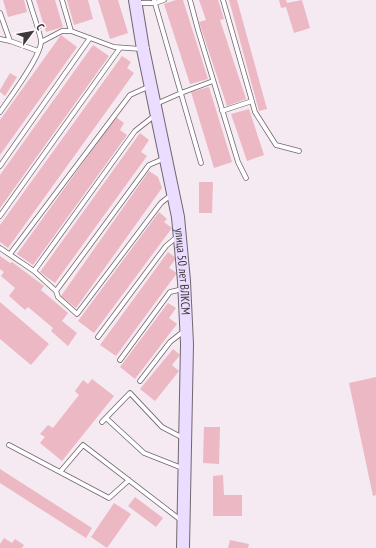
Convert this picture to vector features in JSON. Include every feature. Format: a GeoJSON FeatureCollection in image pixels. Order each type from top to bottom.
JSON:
{"type":"FeatureCollection","features":[{"type":"Feature","properties":{"kind":"street","name":"улица 50 лет ВЛКСМ"},"geometry":{"type":"LineString","coordinates":[[136,2],[142,49],[173,193],[180,235],[185,288],[184,548]]}},
{"type":"Feature","properties":{"kind":"lane"},"geometry":{"type":"LineString","coordinates":[[0,112],[16,90],[38,51],[41,42],[29,0]]}},
{"type":"Feature","properties":{"kind":"lane"},"geometry":{"type":"LineString","coordinates":[[62,0],[71,31]]}},
{"type":"Feature","properties":{"kind":"lane"},"geometry":{"type":"LineString","coordinates":[[136,2],[164,0]]}},
{"type":"Feature","properties":{"kind":"lane"},"geometry":{"type":"LineString","coordinates":[[190,0],[238,162],[246,178]]}},
{"type":"Feature","properties":{"kind":"lane"},"geometry":{"type":"LineString","coordinates":[[223,0],[255,112],[276,145],[299,150]]}},
{"type":"Feature","properties":{"kind":"lane"},"geometry":{"type":"LineString","coordinates":[[155,1],[202,163]]}},
{"type":"Feature","properties":{"kind":"lane"},"geometry":{"type":"LineString","coordinates":[[0,13],[10,41]]}},
{"type":"Feature","properties":{"kind":"lane"},"geometry":{"type":"LineString","coordinates":[[41,42],[62,31],[71,31],[114,47],[142,49]]}},
{"type":"Feature","properties":{"kind":"lane"},"geometry":{"type":"LineString","coordinates":[[0,38],[38,51]]}},
{"type":"Feature","properties":{"kind":"lane"},"geometry":{"type":"LineString","coordinates":[[0,166],[90,38]]}},
{"type":"Feature","properties":{"kind":"lane"},"geometry":{"type":"LineString","coordinates":[[0,216],[120,48]]}},
{"type":"Feature","properties":{"kind":"lane"},"geometry":{"type":"LineString","coordinates":[[34,271],[135,131],[155,110],[181,93],[213,81]]}},
{"type":"Feature","properties":{"kind":"lane"},"geometry":{"type":"LineString","coordinates":[[10,254],[130,95],[150,85]]}},
{"type":"Feature","properties":{"kind":"lane"},"geometry":{"type":"LineString","coordinates":[[222,111],[252,101]]}},
{"type":"Feature","properties":{"kind":"lane"},"geometry":{"type":"LineString","coordinates":[[56,291],[149,165],[165,158]]}},
{"type":"Feature","properties":{"kind":"lane"},"geometry":{"type":"LineString","coordinates":[[0,248],[34,271],[56,291],[58,298],[77,314],[161,203],[173,193]]}},
{"type":"Feature","properties":{"kind":"lane"},"geometry":{"type":"LineString","coordinates":[[98,337],[166,246],[180,235]]}},
{"type":"Feature","properties":{"kind":"lane"},"geometry":{"type":"LineString","coordinates":[[120,360],[170,292],[185,288]]}},
{"type":"Feature","properties":{"kind":"lane"},"geometry":{"type":"LineString","coordinates":[[140,381],[170,342],[186,330]]}},
{"type":"Feature","properties":{"kind":"lane"},"geometry":{"type":"LineString","coordinates":[[102,422],[130,393],[162,426],[185,440]]}},
{"type":"Feature","properties":{"kind":"lane"},"geometry":{"type":"LineString","coordinates":[[106,418],[144,453],[185,469]]}},
{"type":"Feature","properties":{"kind":"lane"},"geometry":{"type":"LineString","coordinates":[[9,445],[109,498],[129,480]]}},
{"type":"Feature","properties":{"kind":"lane"},"geometry":{"type":"LineString","coordinates":[[60,472],[83,445],[184,522]]}},
{"type":"Feature","properties":{"kind":"building"},"geometry":{"type":"Polygon","coordinates":[[[3,0],[24,0],[27,12],[8,17],[3,0]]]}},
{"type":"Feature","properties":{"kind":"building"},"geometry":{"type":"Polygon","coordinates":[[[36,0],[55,0],[63,27],[46,32],[36,0]]]}},
{"type":"Feature","properties":{"kind":"building"},"geometry":{"type":"Polygon","coordinates":[[[67,0],[88,0],[93,19],[74,25],[67,0]]]}},
{"type":"Feature","properties":{"kind":"building"},"geometry":{"type":"Polygon","coordinates":[[[98,0],[118,0],[128,33],[110,39],[98,0]]]}},
{"type":"Feature","properties":{"kind":"building"},"geometry":{"type":"Polygon","coordinates":[[[176,0],[183,0],[208,79],[190,84],[164,4],[176,0]]]}},
{"type":"Feature","properties":{"kind":"building"},"geometry":{"type":"Polygon","coordinates":[[[199,0],[218,0],[224,19],[220,20],[246,99],[227,106],[199,22],[206,20],[199,0]]]}},
{"type":"Feature","properties":{"kind":"building"},"geometry":{"type":"Polygon","coordinates":[[[229,0],[237,0],[267,109],[259,111],[229,0]]]}},
{"type":"Feature","properties":{"kind":"building"},"geometry":{"type":"Polygon","coordinates":[[[279,0],[286,0],[287,3],[302,0],[310,28],[294,33],[286,7],[281,8],[279,0]]]}},
{"type":"Feature","properties":{"kind":"building"},"geometry":{"type":"Polygon","coordinates":[[[61,35],[77,47],[0,155],[0,120],[61,35]]]}},
{"type":"Feature","properties":{"kind":"building"},"geometry":{"type":"Polygon","coordinates":[[[93,45],[109,56],[0,208],[0,175],[93,45]]]}},
{"type":"Feature","properties":{"kind":"building"},"geometry":{"type":"Polygon","coordinates":[[[122,56],[131,62],[127,68],[134,73],[8,248],[0,242],[0,225],[122,56]]]}},
{"type":"Feature","properties":{"kind":"building"},"geometry":{"type":"Polygon","coordinates":[[[10,73],[17,77],[5,96],[0,92],[0,90],[10,73]]]}},
{"type":"Feature","properties":{"kind":"building"},"geometry":{"type":"Polygon","coordinates":[[[209,87],[232,162],[214,168],[191,92],[209,87]]]}},
{"type":"Feature","properties":{"kind":"building"},"geometry":{"type":"Polygon","coordinates":[[[249,109],[264,155],[247,161],[231,114],[249,109]]]}},
{"type":"Feature","properties":{"kind":"building"},"geometry":{"type":"Polygon","coordinates":[[[116,117],[124,123],[120,130],[127,135],[33,265],[17,254],[116,117]]]}},
{"type":"Feature","properties":{"kind":"building"},"geometry":{"type":"Polygon","coordinates":[[[140,133],[149,140],[141,152],[147,156],[55,283],[40,272],[140,133]]]}},
{"type":"Feature","properties":{"kind":"building"},"geometry":{"type":"Polygon","coordinates":[[[149,171],[158,177],[162,188],[76,308],[61,296],[149,171]]]}},
{"type":"Feature","properties":{"kind":"building"},"geometry":{"type":"Polygon","coordinates":[[[199,182],[213,182],[212,213],[199,213],[199,182]]]}},
{"type":"Feature","properties":{"kind":"building"},"geometry":{"type":"Polygon","coordinates":[[[159,212],[167,219],[164,222],[172,228],[94,333],[78,321],[159,212]]]}},
{"type":"Feature","properties":{"kind":"building"},"geometry":{"type":"Polygon","coordinates":[[[168,252],[176,258],[169,268],[177,273],[116,356],[100,345],[168,252]]]}},
{"type":"Feature","properties":{"kind":"building"},"geometry":{"type":"Polygon","coordinates":[[[0,256],[10,263],[12,262],[44,286],[41,290],[68,313],[62,321],[77,333],[68,346],[51,331],[53,328],[28,307],[25,310],[9,296],[15,288],[1,276],[4,272],[0,269],[0,256]]]}},
{"type":"Feature","properties":{"kind":"building"},"geometry":{"type":"Polygon","coordinates":[[[0,302],[49,344],[31,365],[0,339],[0,302]]]}},
{"type":"Feature","properties":{"kind":"building"},"geometry":{"type":"Polygon","coordinates":[[[168,303],[176,308],[169,318],[177,324],[135,379],[120,367],[168,303]]]}},
{"type":"Feature","properties":{"kind":"building"},"geometry":{"type":"Polygon","coordinates":[[[173,349],[180,355],[172,365],[179,371],[155,401],[140,389],[173,349]]]}},
{"type":"Feature","properties":{"kind":"building"},"geometry":{"type":"Polygon","coordinates":[[[376,377],[376,495],[373,496],[349,383],[376,377]]]}},
{"type":"Feature","properties":{"kind":"building"},"geometry":{"type":"Polygon","coordinates":[[[92,379],[114,396],[62,461],[40,443],[45,437],[40,434],[48,425],[53,428],[79,395],[75,391],[83,380],[88,384],[92,379]]]}},
{"type":"Feature","properties":{"kind":"building"},"geometry":{"type":"Polygon","coordinates":[[[204,427],[220,427],[219,464],[203,463],[204,427]]]}},
{"type":"Feature","properties":{"kind":"building"},"geometry":{"type":"Polygon","coordinates":[[[0,469],[92,528],[86,538],[0,483],[0,469]]]}},
{"type":"Feature","properties":{"kind":"building"},"geometry":{"type":"Polygon","coordinates":[[[223,475],[224,495],[242,495],[242,516],[213,516],[213,476],[223,475]]]}},
{"type":"Feature","properties":{"kind":"building"},"geometry":{"type":"Polygon","coordinates":[[[135,497],[163,518],[156,527],[128,506],[135,497]]]}},
{"type":"Feature","properties":{"kind":"building"},"geometry":{"type":"Polygon","coordinates":[[[114,503],[131,514],[107,548],[91,537],[114,503]]]}},
{"type":"Feature","properties":{"kind":"building"},"geometry":{"type":"Polygon","coordinates":[[[4,538],[12,543],[15,539],[24,545],[22,548],[0,548],[0,544],[4,538]]]}},
{"type":"Feature","properties":{"kind":"building"},"geometry":{"type":"Polygon","coordinates":[[[230,540],[249,544],[248,548],[228,548],[230,540]]]}}]}
